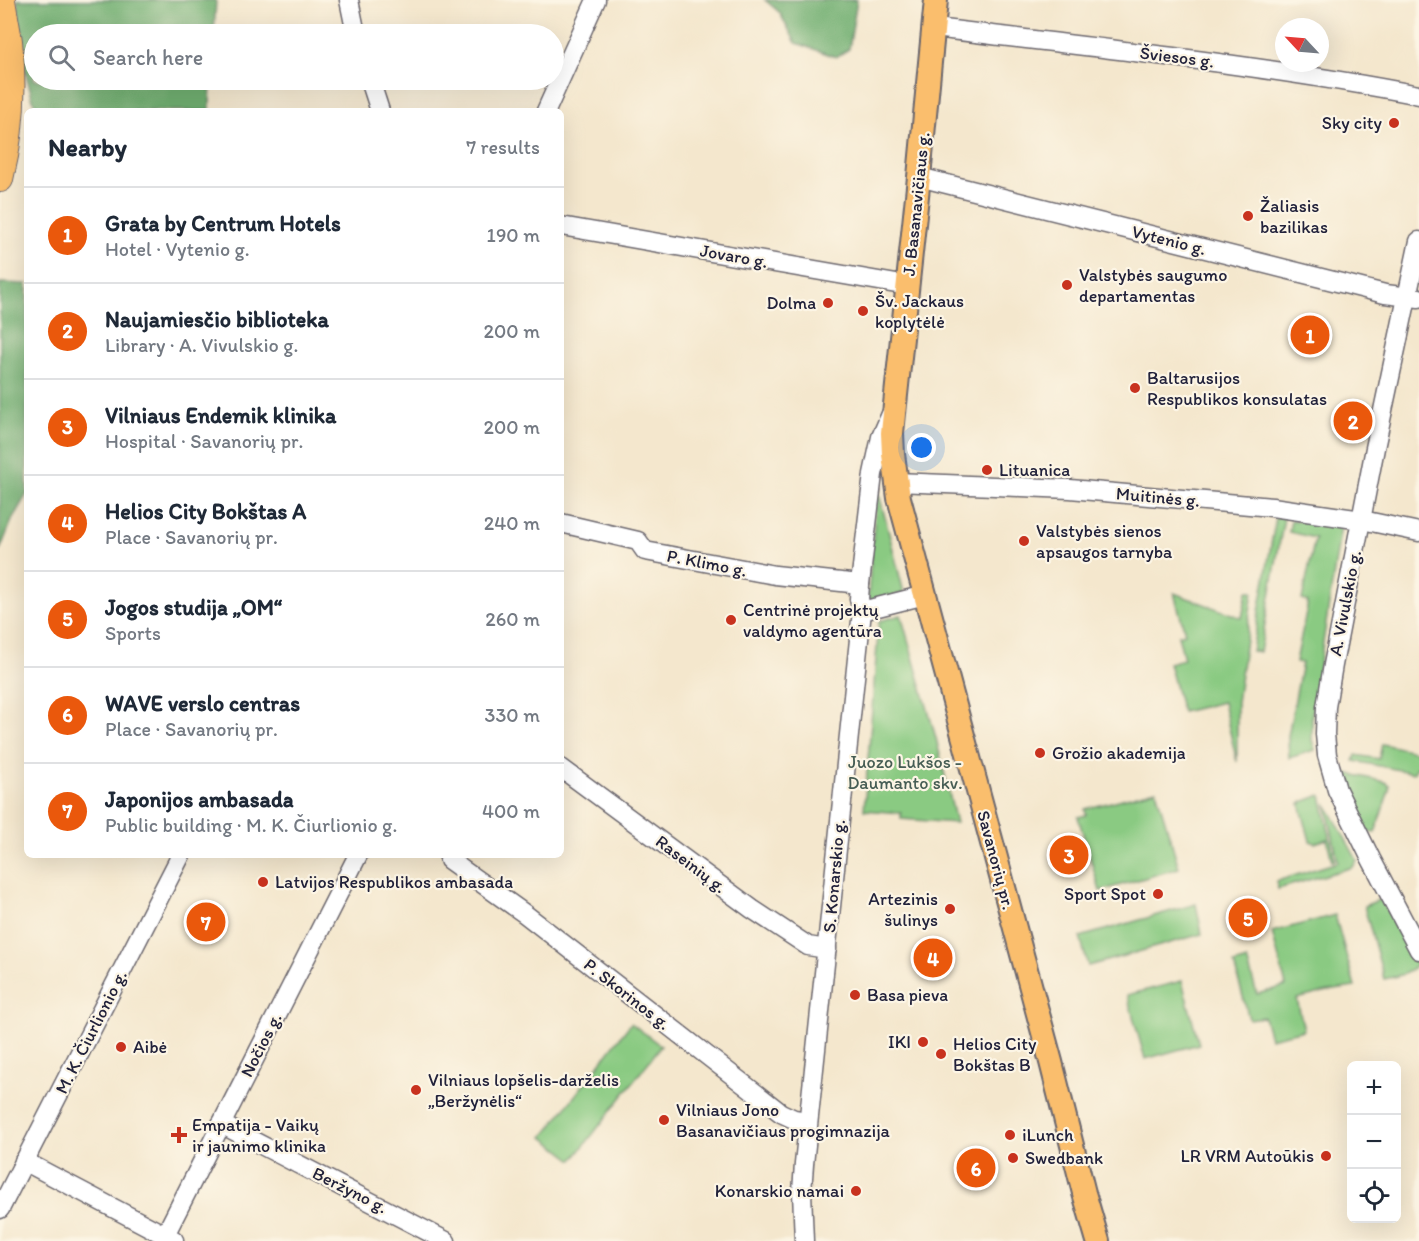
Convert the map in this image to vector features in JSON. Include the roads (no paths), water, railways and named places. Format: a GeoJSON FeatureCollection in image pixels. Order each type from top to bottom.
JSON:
{"type":"FeatureCollection","features":[{"type":"Feature","properties":{"kind":"highway"},"geometry":{"type":"LineString","coordinates":[[0,179],[9,123],[11,87],[9,42],[2,0]]}},
{"type":"Feature","properties":{"kind":"main road","name":"J. Basanavičiaus g."},"geometry":{"type":"LineString","coordinates":[[894,407],[936,0]]}},
{"type":"Feature","properties":{"kind":"main road","name":"Savanorių pr."},"geometry":{"type":"LineString","coordinates":[[894,407],[892,433],[899,498],[1098,1241]]}},
{"type":"Feature","properties":{"kind":"street"},"geometry":{"type":"LineString","coordinates":[[349,0],[354,24]]}},
{"type":"Feature","properties":{"kind":"street"},"geometry":{"type":"LineString","coordinates":[[564,71],[596,0]]}},
{"type":"Feature","properties":{"kind":"street","name":"Šviesos g."},"geometry":{"type":"LineString","coordinates":[[934,28],[1263,69],[1419,95]]}},
{"type":"Feature","properties":{"kind":"street"},"geometry":{"type":"LineString","coordinates":[[373,90],[379,108]]}},
{"type":"Feature","properties":{"kind":"street"},"geometry":{"type":"LineString","coordinates":[[547,108],[555,90]]}},
{"type":"Feature","properties":{"kind":"street","name":"Vytenio g."},"geometry":{"type":"LineString","coordinates":[[919,177],[1385,294],[1413,297]]}},
{"type":"Feature","properties":{"kind":"street","name":"Jovaro g."},"geometry":{"type":"LineString","coordinates":[[564,227],[908,286]]}},
{"type":"Feature","properties":{"kind":"street","name":"A. Vivulskio g."},"geometry":{"type":"LineString","coordinates":[[1419,241],[1413,297],[1375,448],[1326,707],[1325,734],[1327,755],[1337,790],[1419,950]]}},
{"type":"Feature","properties":{"kind":"street","name":"S. Konarskio g."},"geometry":{"type":"LineString","coordinates":[[804,1241],[803,1183],[808,1121],[861,611],[860,584],[873,474],[881,437],[894,407]]}},
{"type":"Feature","properties":{"kind":"street","name":"Muitinės g."},"geometry":{"type":"LineString","coordinates":[[896,482],[1070,489],[1285,508],[1419,532]]}},
{"type":"Feature","properties":{"kind":"street","name":"P. Klimo g."},"geometry":{"type":"LineString","coordinates":[[564,524],[638,541],[645,551],[774,576],[860,584]]}},
{"type":"Feature","properties":{"kind":"street"},"geometry":{"type":"LineString","coordinates":[[861,611],[925,595]]}},
{"type":"Feature","properties":{"kind":"street","name":"Raseinių g."},"geometry":{"type":"LineString","coordinates":[[564,770],[752,909],[808,946],[826,949]]}},
{"type":"Feature","properties":{"kind":"street","name":"M. K. Čiurlionio g."},"geometry":{"type":"LineString","coordinates":[[0,1209],[179,858]]}},
{"type":"Feature","properties":{"kind":"street","name":"Nočios g."},"geometry":{"type":"LineString","coordinates":[[170,1238],[221,1124],[356,858]]}},
{"type":"Feature","properties":{"kind":"street","name":"P. Skorinos g."},"geometry":{"type":"LineString","coordinates":[[449,860],[525,914],[781,1113],[794,1119],[808,1121]]}},
{"type":"Feature","properties":{"kind":"street","name":"Beržyno g."},"geometry":{"type":"LineString","coordinates":[[221,1124],[446,1241]]}},
{"type":"Feature","properties":{"kind":"street"},"geometry":{"type":"LineString","coordinates":[[24,1161],[170,1238]]}},
{"type":"Feature","properties":{"kind":"place","name":"Sky city"},"geometry":{"type":"Point","coordinates":[1394,123]}},
{"type":"Feature","properties":{"kind":"place","name":"Žaliasis bazilikas"},"geometry":{"type":"Point","coordinates":[1248,216]}},
{"type":"Feature","properties":{"kind":"place","name":"Valstybės saugumo departamentas"},"geometry":{"type":"Point","coordinates":[1067,285]}},
{"type":"Feature","properties":{"kind":"place","name":"Dolma"},"geometry":{"type":"Point","coordinates":[828,303]}},
{"type":"Feature","properties":{"kind":"place","name":"Šv. Jackaus koplytėlė"},"geometry":{"type":"Point","coordinates":[863,311]}},
{"type":"Feature","properties":{"kind":"place","name":"Grata by Centrum Hotels"},"geometry":{"type":"Point","coordinates":[1310,335]}},
{"type":"Feature","properties":{"kind":"place","name":"Baltarusijos Respublikos konsulatas"},"geometry":{"type":"Point","coordinates":[1135,388]}},
{"type":"Feature","properties":{"kind":"place","name":"Naujamiesčio biblioteka"},"geometry":{"type":"Point","coordinates":[1353,421]}},
{"type":"Feature","properties":{"kind":"place","name":"Lituanica"},"geometry":{"type":"Point","coordinates":[987,470]}},
{"type":"Feature","properties":{"kind":"place","name":"Valstybės sienos apsaugos tarnyba"},"geometry":{"type":"Point","coordinates":[1024,541]}},
{"type":"Feature","properties":{"kind":"place","name":"Centrinė projektų valdymo agentūra"},"geometry":{"type":"Point","coordinates":[731,620]}},
{"type":"Feature","properties":{"kind":"place","name":"Grožio akademija"},"geometry":{"type":"Point","coordinates":[1040,753]}},
{"type":"Feature","properties":{"kind":"place","name":"Vilniaus Endemik klinika"},"geometry":{"type":"Point","coordinates":[1069,855]}},
{"type":"Feature","properties":{"kind":"place","name":"Latvijos Respublikos ambasada"},"geometry":{"type":"Point","coordinates":[263,882]}},
{"type":"Feature","properties":{"kind":"place","name":"Sport Spot"},"geometry":{"type":"Point","coordinates":[1158,894]}},
{"type":"Feature","properties":{"kind":"place","name":"Artezinis šulinys"},"geometry":{"type":"Point","coordinates":[950,909]}},
{"type":"Feature","properties":{"kind":"place","name":"Jogos studija „OM“"},"geometry":{"type":"Point","coordinates":[1248,918]}},
{"type":"Feature","properties":{"kind":"place","name":"Japonijos ambasada"},"geometry":{"type":"Point","coordinates":[206,922]}},
{"type":"Feature","properties":{"kind":"place","name":"Helios City Bokštas A"},"geometry":{"type":"Point","coordinates":[933,958]}},
{"type":"Feature","properties":{"kind":"place","name":"Basa pieva"},"geometry":{"type":"Point","coordinates":[855,995]}},
{"type":"Feature","properties":{"kind":"place","name":"IKI"},"geometry":{"type":"Point","coordinates":[923,1042]}},
{"type":"Feature","properties":{"kind":"place","name":"Aibė"},"geometry":{"type":"Point","coordinates":[121,1047]}},
{"type":"Feature","properties":{"kind":"place","name":"Helios City Bokštas B"},"geometry":{"type":"Point","coordinates":[941,1054]}},
{"type":"Feature","properties":{"kind":"place","name":"Vilniaus lopšelis-darželis „Beržynėlis“"},"geometry":{"type":"Point","coordinates":[416,1090]}},
{"type":"Feature","properties":{"kind":"place","name":"Vilniaus Jono Basanavičiaus progimnazija"},"geometry":{"type":"Point","coordinates":[664,1120]}},
{"type":"Feature","properties":{"kind":"place","name":"Empatija - Vaikų ir jaunimo klinika"},"geometry":{"type":"Point","coordinates":[179,1135]}},
{"type":"Feature","properties":{"kind":"place","name":"iLunch"},"geometry":{"type":"Point","coordinates":[1010,1135]}},
{"type":"Feature","properties":{"kind":"place","name":"LR VRM Autoūkis"},"geometry":{"type":"Point","coordinates":[1326,1156]}},
{"type":"Feature","properties":{"kind":"place","name":"Swedbank"},"geometry":{"type":"Point","coordinates":[1013,1158]}},
{"type":"Feature","properties":{"kind":"place","name":"WAVE verslo centras"},"geometry":{"type":"Point","coordinates":[976,1168]}},
{"type":"Feature","properties":{"kind":"place","name":"Konarskio namai"},"geometry":{"type":"Point","coordinates":[856,1191]}},
{"type":"Feature","properties":{"kind":"park label","name":"Juozo Lukšos - Daumanto skv."},"geometry":{"type":"Point","coordinates":[905,772]}}]}
